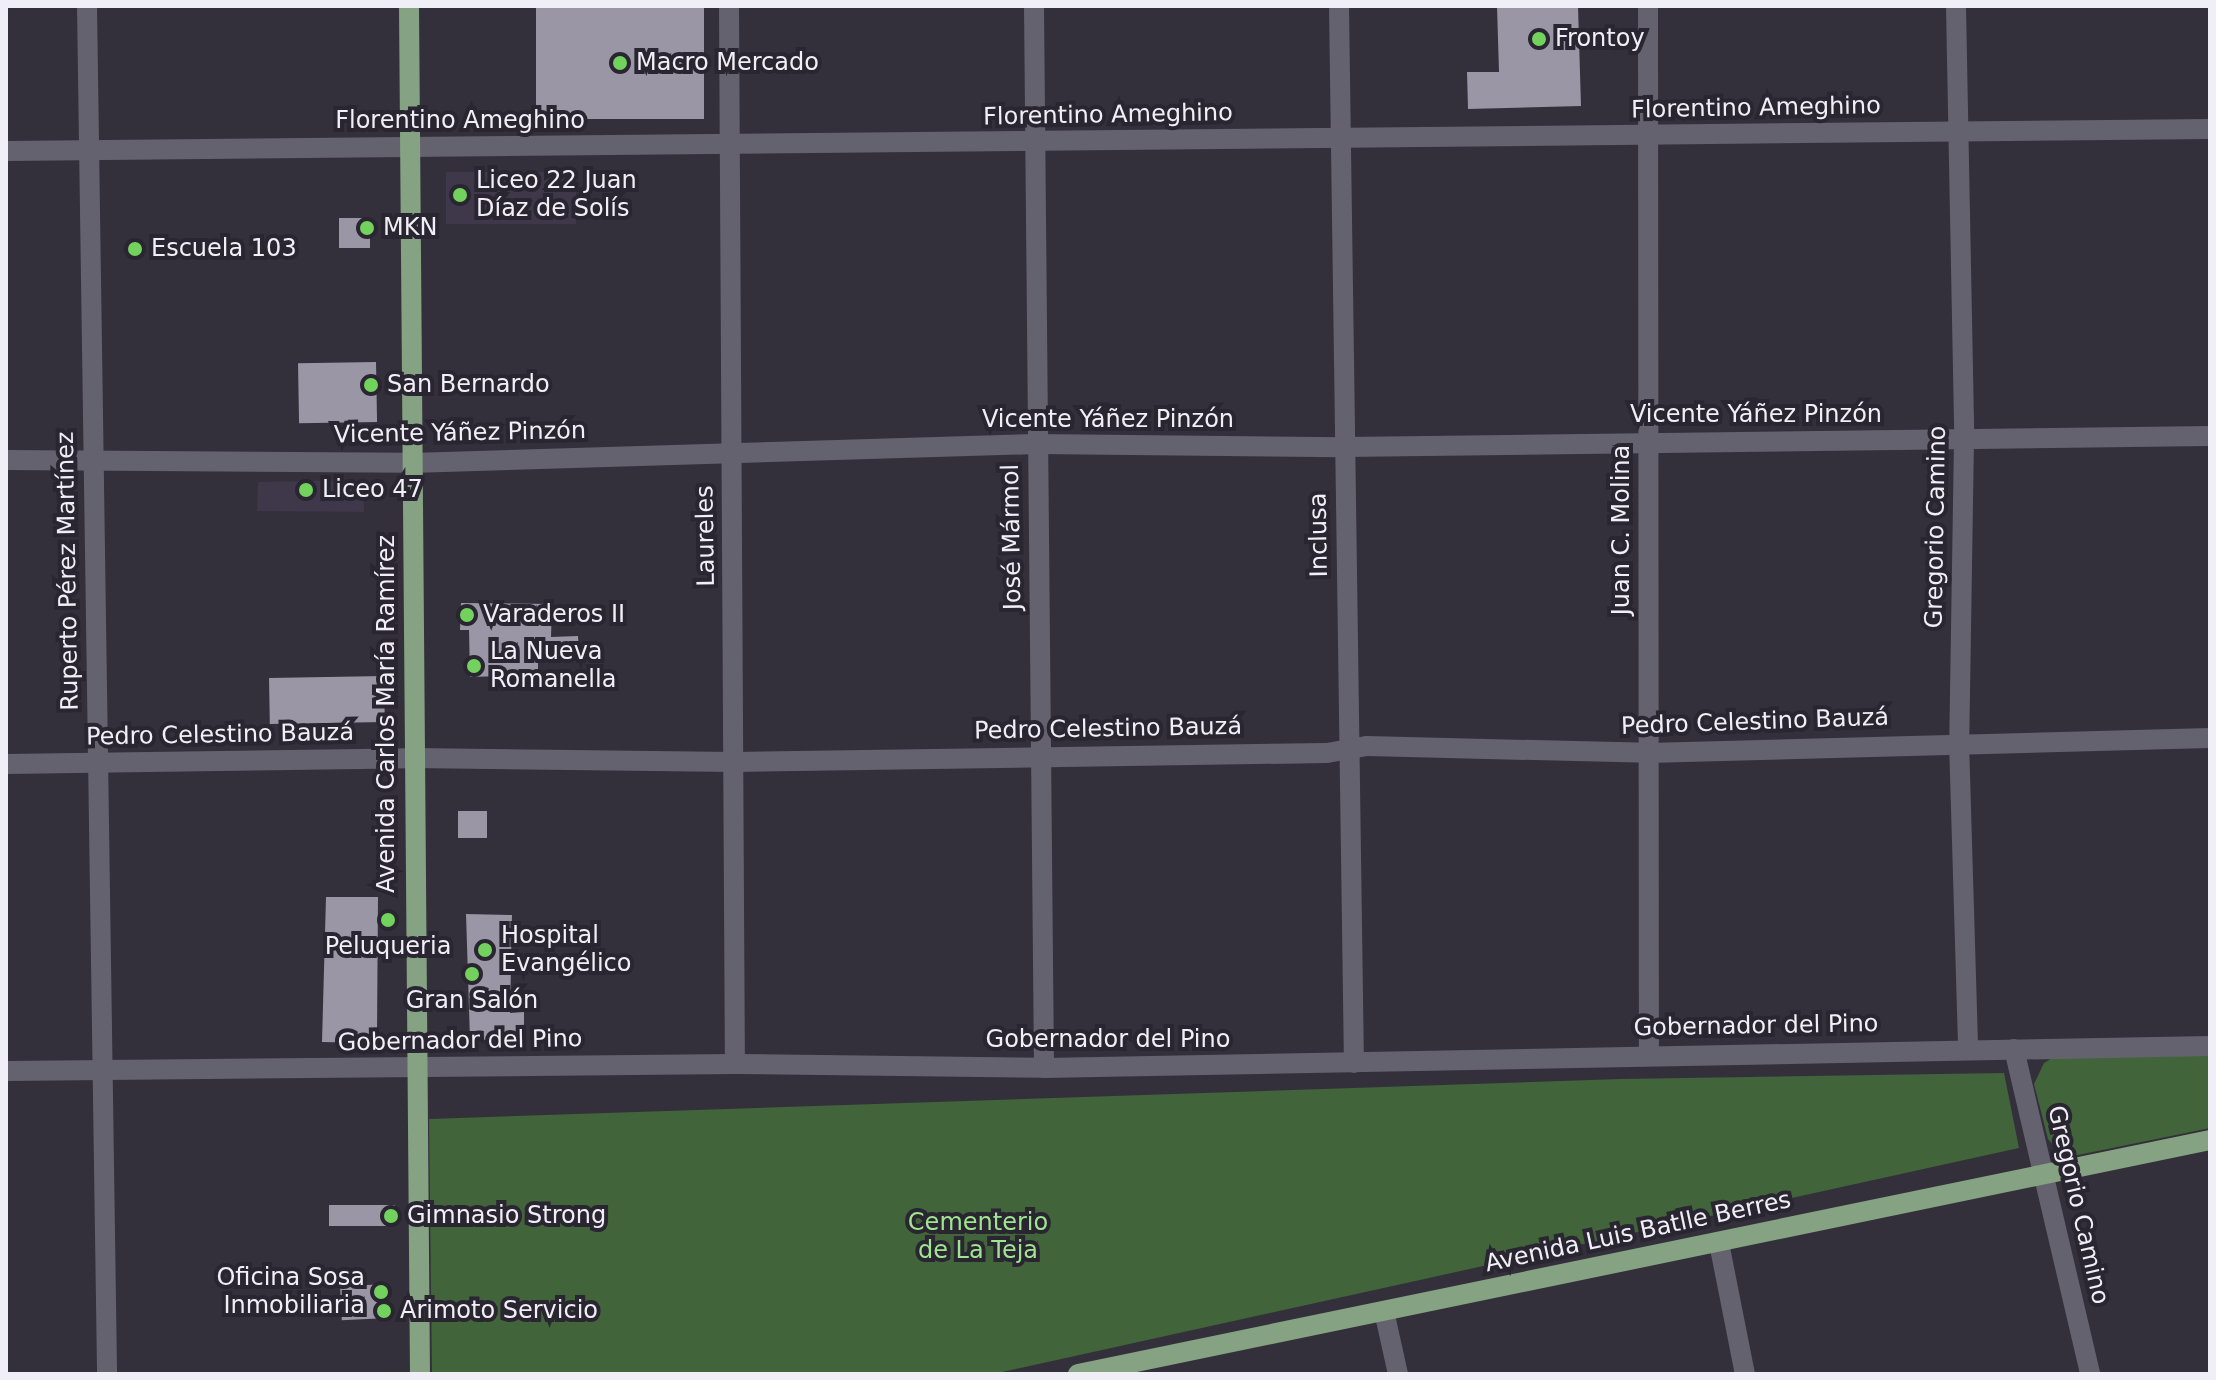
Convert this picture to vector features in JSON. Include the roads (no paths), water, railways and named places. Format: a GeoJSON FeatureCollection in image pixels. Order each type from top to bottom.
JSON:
{"type":"FeatureCollection","features":[{"type":"Feature","properties":{"kind":"main road","name":"Avenida Carlos María Ramírez"},"geometry":{"type":"LineString","coordinates":[[409,6],[412,758],[420,1374]]}},
{"type":"Feature","properties":{"kind":"main road","name":"Avenida Luis Batlle Berres"},"geometry":{"type":"LineString","coordinates":[[1078,1374],[2210,1140]]}},
{"type":"Feature","properties":{"kind":"street","name":"Ruperto Pérez Martínez"},"geometry":{"type":"LineString","coordinates":[[87,6],[91,459],[107,1374]]}},
{"type":"Feature","properties":{"kind":"street","name":"Laureles"},"geometry":{"type":"LineString","coordinates":[[729,6],[735,1064]]}},
{"type":"Feature","properties":{"kind":"street","name":"José Mármol"},"geometry":{"type":"LineString","coordinates":[[1034,6],[1044,1068]]}},
{"type":"Feature","properties":{"kind":"street","name":"Inclusa"},"geometry":{"type":"LineString","coordinates":[[1339,6],[1354,1063]]}},
{"type":"Feature","properties":{"kind":"street","name":"Juan C. Molina"},"geometry":{"type":"LineString","coordinates":[[1648,6],[1649,1053]]}},
{"type":"Feature","properties":{"kind":"street","name":"Gregorio Camino"},"geometry":{"type":"LineString","coordinates":[[1956,6],[1964,439],[1959,741],[1968,1049]]}},
{"type":"Feature","properties":{"kind":"street","name":"Florentino Ameghino"},"geometry":{"type":"LineString","coordinates":[[6,151],[2210,129]]}},
{"type":"Feature","properties":{"kind":"street","name":"Vicente Yáñez Pinzón"},"geometry":{"type":"LineString","coordinates":[[6,460],[411,463],[730,450],[1036,444],[1344,447],[2210,436]]}},
{"type":"Feature","properties":{"kind":"street","name":"Pedro Celestino Bauzá"},"geometry":{"type":"LineString","coordinates":[[6,764],[412,758],[735,762],[1350,749],[1648,753],[1959,741],[2210,738]]}},
{"type":"Feature","properties":{"kind":"street","name":"Gobernador del Pino"},"geometry":{"type":"LineString","coordinates":[[6,1071],[735,1064],[1044,1068],[1354,1063],[1649,1053],[2210,1046]]}},
{"type":"Feature","properties":{"kind":"street","name":"Gregorio Camino"},"geometry":{"type":"LineString","coordinates":[[2014,1049],[2046,1173],[2090,1374]]}},
{"type":"Feature","properties":{"kind":"street"},"geometry":{"type":"LineString","coordinates":[[1719,1243],[1745,1374]]}},
{"type":"Feature","properties":{"kind":"street"},"geometry":{"type":"LineString","coordinates":[[1384,1311],[1398,1374]]}},
{"type":"Feature","properties":{"kind":"place","name":"Frontoy"},"geometry":{"type":"Point","coordinates":[1539,39]}},
{"type":"Feature","properties":{"kind":"place","name":"Macro Mercado"},"geometry":{"type":"Point","coordinates":[620,63]}},
{"type":"Feature","properties":{"kind":"place","name":"Liceo 22 Juan Díaz de Solís"},"geometry":{"type":"Point","coordinates":[460,195]}},
{"type":"Feature","properties":{"kind":"place","name":"MKN"},"geometry":{"type":"Point","coordinates":[367,228]}},
{"type":"Feature","properties":{"kind":"place","name":"Escuela 103"},"geometry":{"type":"Point","coordinates":[135,249]}},
{"type":"Feature","properties":{"kind":"place","name":"San Bernardo"},"geometry":{"type":"Point","coordinates":[371,385]}},
{"type":"Feature","properties":{"kind":"place","name":"Liceo 47"},"geometry":{"type":"Point","coordinates":[306,490]}},
{"type":"Feature","properties":{"kind":"place","name":"Varaderos II"},"geometry":{"type":"Point","coordinates":[467,615]}},
{"type":"Feature","properties":{"kind":"place","name":"La Nueva Romanella"},"geometry":{"type":"Point","coordinates":[474,666]}},
{"type":"Feature","properties":{"kind":"place","name":"Peluqueria"},"geometry":{"type":"Point","coordinates":[388,920]}},
{"type":"Feature","properties":{"kind":"place","name":"Hospital Evangélico"},"geometry":{"type":"Point","coordinates":[485,950]}},
{"type":"Feature","properties":{"kind":"place","name":"Gran Salón"},"geometry":{"type":"Point","coordinates":[472,974]}},
{"type":"Feature","properties":{"kind":"place","name":"Gimnasio Strong"},"geometry":{"type":"Point","coordinates":[391,1216]}},
{"type":"Feature","properties":{"kind":"place","name":"Oficina Sosa Inmobiliaria"},"geometry":{"type":"Point","coordinates":[381,1292]}},
{"type":"Feature","properties":{"kind":"place","name":"Arimoto Servicio"},"geometry":{"type":"Point","coordinates":[384,1311]}},
{"type":"Feature","properties":{"kind":"park label","name":"Cementerio de La Teja"},"geometry":{"type":"Point","coordinates":[978,1237]}}]}
